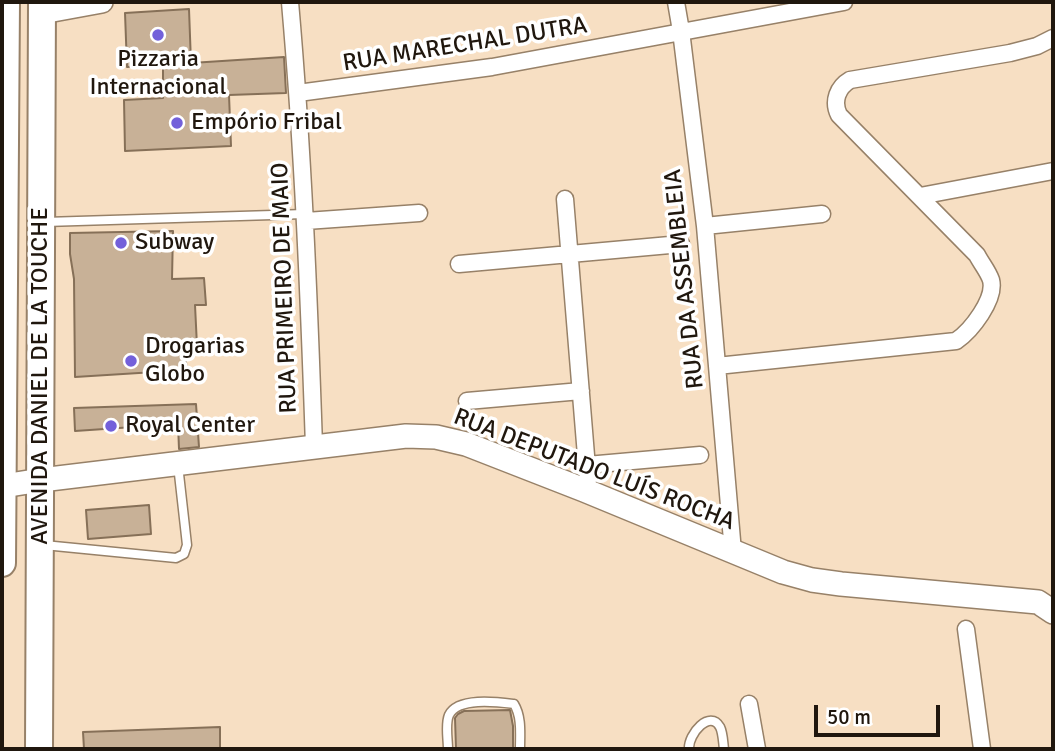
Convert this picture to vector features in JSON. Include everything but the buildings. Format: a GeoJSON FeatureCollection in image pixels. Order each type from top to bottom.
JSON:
{"type":"FeatureCollection","features":[{"type":"Feature","properties":{"kind":"main road","name":"AVENIDA DANIEL DE LA TOUCHE"},"geometry":{"type":"LineString","coordinates":[[2,562],[4,63],[10,4]]}},
{"type":"Feature","properties":{"kind":"main road","name":"AVENIDA DANIEL DE LA TOUCHE"},"geometry":{"type":"LineString","coordinates":[[39,749],[42,8]]}},
{"type":"Feature","properties":{"kind":"main road","name":"RUA DEPUTADO LUÍS ROCHA"},"geometry":{"type":"LineString","coordinates":[[2,486],[314,446],[406,436],[436,437],[466,444],[783,572],[812,580],[1048,605]]}},
{"type":"Feature","properties":{"kind":"street"},"geometry":{"type":"LineString","coordinates":[[42,8],[102,2]]}},
{"type":"Feature","properties":{"kind":"street","name":"RUA PRIMEIRO DE MAIO"},"geometry":{"type":"LineString","coordinates":[[290,2],[306,218],[314,446]]}},
{"type":"Feature","properties":{"kind":"street","name":"RUA DA ASSEMBLEIA"},"geometry":{"type":"LineString","coordinates":[[676,2],[705,226],[733,552]]}},
{"type":"Feature","properties":{"kind":"street","name":"RUA MARECHAL DUTRA"},"geometry":{"type":"LineString","coordinates":[[298,93],[492,67],[844,2]]}},
{"type":"Feature","properties":{"kind":"street"},"geometry":{"type":"LineString","coordinates":[[717,366],[956,341],[968,334],[992,292],[992,282],[977,255],[839,115],[835,103],[842,85],[850,80],[1010,53],[1037,46],[1053,37]]}},
{"type":"Feature","properties":{"kind":"street"},"geometry":{"type":"LineString","coordinates":[[920,196],[1053,171]]}},
{"type":"Feature","properties":{"kind":"street"},"geometry":{"type":"LineString","coordinates":[[565,199],[588,480],[584,490]]}},
{"type":"Feature","properties":{"kind":"street"},"geometry":{"type":"LineString","coordinates":[[306,218],[419,213]]}},
{"type":"Feature","properties":{"kind":"street"},"geometry":{"type":"LineString","coordinates":[[705,226],[822,214]]}},
{"type":"Feature","properties":{"kind":"street"},"geometry":{"type":"LineString","coordinates":[[460,264],[681,244]]}},
{"type":"Feature","properties":{"kind":"street"},"geometry":{"type":"LineString","coordinates":[[467,401],[581,391]]}},
{"type":"Feature","properties":{"kind":"street"},"geometry":{"type":"LineString","coordinates":[[587,465],[700,455]]}},
{"type":"Feature","properties":{"kind":"street"},"geometry":{"type":"LineString","coordinates":[[966,629],[982,749]]}},
{"type":"Feature","properties":{"kind":"street"},"geometry":{"type":"LineString","coordinates":[[748,704],[757,749]]}},
{"type":"Feature","properties":{"kind":"lane"},"geometry":{"type":"LineString","coordinates":[[42,222],[306,218]]}},
{"type":"Feature","properties":{"kind":"lane"},"geometry":{"type":"LineString","coordinates":[[41,545],[176,558],[184,554],[187,545],[177,463]]}},
{"type":"Feature","properties":{"kind":"lane"},"geometry":{"type":"LineString","coordinates":[[448,749],[450,713],[468,702],[514,704],[519,718],[520,749]]}},
{"type":"Feature","properties":{"kind":"lane"},"geometry":{"type":"LineString","coordinates":[[689,749],[688,741],[699,725],[714,721],[721,729],[724,749]]}},
{"type":"Feature","properties":{"kind":"place","name":"Pizzaria Internacional"},"geometry":{"type":"Point","coordinates":[158,35]}},
{"type":"Feature","properties":{"kind":"place","name":"Empório Fribal"},"geometry":{"type":"Point","coordinates":[177,123]}},
{"type":"Feature","properties":{"kind":"place","name":"Subway"},"geometry":{"type":"Point","coordinates":[121,243]}},
{"type":"Feature","properties":{"kind":"place","name":"Drogarias Globo"},"geometry":{"type":"Point","coordinates":[131,361]}},
{"type":"Feature","properties":{"kind":"place","name":"Royal Center"},"geometry":{"type":"Point","coordinates":[111,426]}}]}
